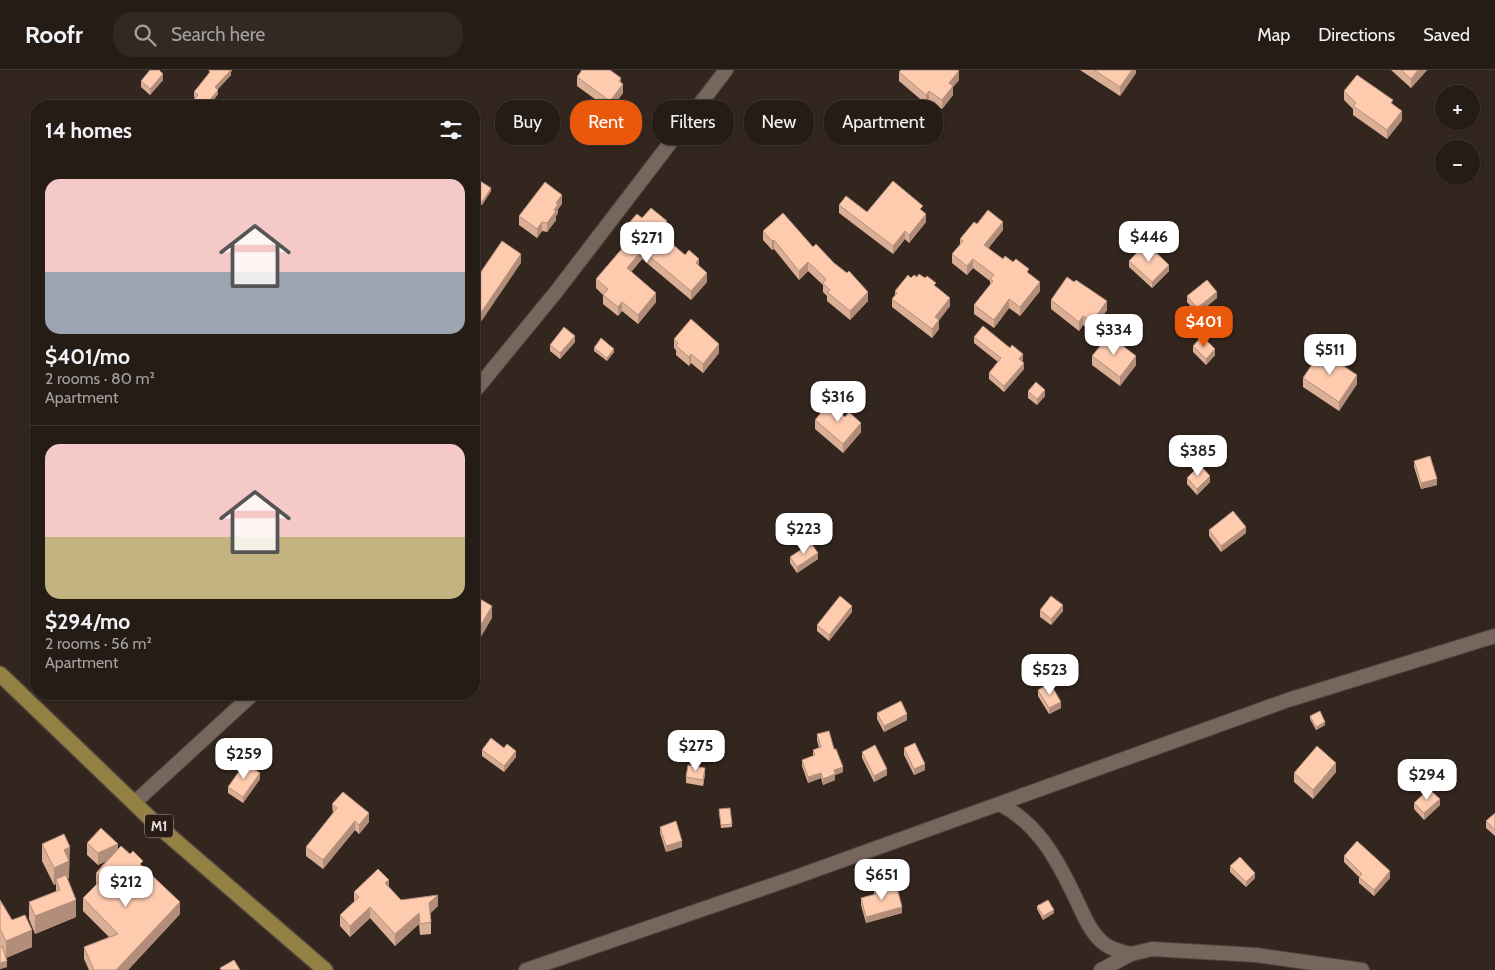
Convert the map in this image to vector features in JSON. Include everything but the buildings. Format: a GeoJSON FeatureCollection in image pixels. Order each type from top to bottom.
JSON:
{"type":"FeatureCollection","features":[{"type":"Feature","properties":{"kind":"main road","name":"M1"},"geometry":{"type":"LineString","coordinates":[[0,674],[134,803],[325,970]]}},
{"type":"Feature","properties":{"kind":"street"},"geometry":{"type":"LineString","coordinates":[[480,385],[556,292],[726,70]]}},
{"type":"Feature","properties":{"kind":"street"},"geometry":{"type":"LineString","coordinates":[[526,970],[1000,804],[1288,700],[1495,636]]}},
{"type":"Feature","properties":{"kind":"street"},"geometry":{"type":"LineString","coordinates":[[134,803],[246,700]]}},
{"type":"Feature","properties":{"kind":"street"},"geometry":{"type":"LineString","coordinates":[[1000,804],[1018,814],[1040,836],[1070,887],[1090,929],[1105,944],[1131,954]]}},
{"type":"Feature","properties":{"kind":"street"},"geometry":{"type":"LineString","coordinates":[[1101,970],[1131,954],[1152,949],[1201,950],[1256,955],[1362,970]]}}]}
